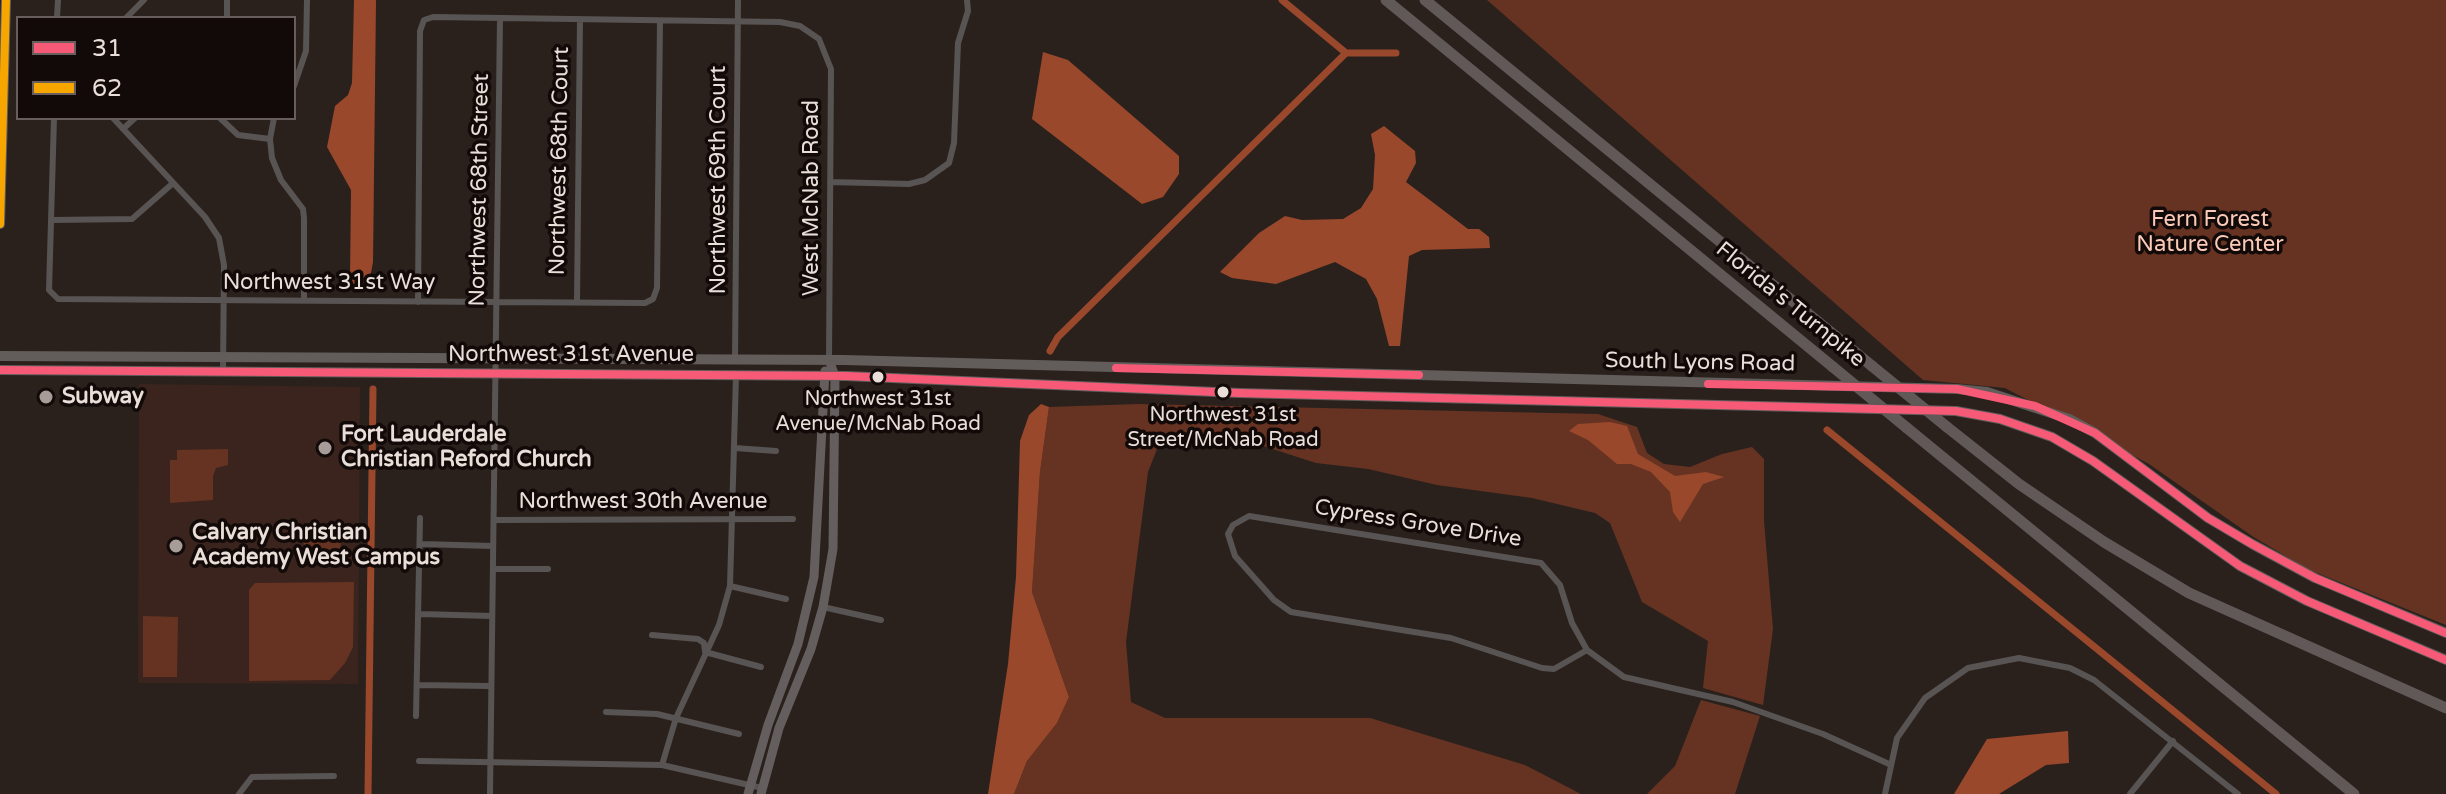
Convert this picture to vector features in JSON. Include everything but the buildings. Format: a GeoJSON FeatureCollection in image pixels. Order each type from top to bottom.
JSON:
{"type":"FeatureCollection","features":[{"type":"Feature","properties":{"kind":"highway","name":"Florida's Turnpike"},"geometry":{"type":"LineString","coordinates":[[1386,0],[2354,794]]}},
{"type":"Feature","properties":{"kind":"highway","name":"Florida's Turnpike"},"geometry":{"type":"LineString","coordinates":[[1425,0],[1947,427],[2044,500],[2189,593],[2445,708]]}},
{"type":"Feature","properties":{"kind":"highway"},"geometry":{"type":"LineString","coordinates":[[2336,778],[2364,794]]}},
{"type":"Feature","properties":{"kind":"main road"},"geometry":{"type":"LineString","coordinates":[[0,224],[6,0]]}},
{"type":"Feature","properties":{"kind":"main road","name":"Northwest 31st Avenue"},"geometry":{"type":"LineString","coordinates":[[0,356],[986,363]]}},
{"type":"Feature","properties":{"kind":"main road","name":"West McNab Road"},"geometry":{"type":"LineString","coordinates":[[749,789],[798,644],[814,577],[820,510],[822,376],[829,360]]}},
{"type":"Feature","properties":{"kind":"main road","name":"West McNab Road"},"geometry":{"type":"LineString","coordinates":[[761,791],[823,607],[833,549],[835,376],[829,360]]}},
{"type":"Feature","properties":{"kind":"main road","name":"South Lyons Road"},"geometry":{"type":"LineString","coordinates":[[986,363],[1987,392],[2069,419],[2107,442],[2208,518],[2252,544],[2315,578],[2446,633]]}},
{"type":"Feature","properties":{"kind":"main road","name":"Northwest 31st Avenue"},"geometry":{"type":"LineString","coordinates":[[0,370],[835,376],[1255,394],[1766,405]]}},
{"type":"Feature","properties":{"kind":"main road"},"geometry":{"type":"LineString","coordinates":[[1468,377],[1468,397]]}},
{"type":"Feature","properties":{"kind":"main road","name":"South Lyons Road"},"geometry":{"type":"LineString","coordinates":[[1766,405],[1956,411],[2000,419],[2052,437],[2093,461],[2240,566],[2307,601],[2446,660]]}},
{"type":"Feature","properties":{"kind":"street"},"geometry":{"type":"LineString","coordinates":[[128,16],[144,0]]}},
{"type":"Feature","properties":{"kind":"street"},"geometry":{"type":"LineString","coordinates":[[296,80],[306,51],[307,0]]}},
{"type":"Feature","properties":{"kind":"street","name":"Northwest 69th Court"},"geometry":{"type":"LineString","coordinates":[[735,360],[738,0]]}},
{"type":"Feature","properties":{"kind":"street"},"geometry":{"type":"LineString","coordinates":[[830,182],[909,184],[925,180],[949,163],[954,143],[958,43],[968,11],[967,0]]}},
{"type":"Feature","properties":{"kind":"street"},"geometry":{"type":"LineString","coordinates":[[418,302],[420,31],[424,20],[433,17],[737,20]]}},
{"type":"Feature","properties":{"kind":"street","name":"Northwest 68th Street"},"geometry":{"type":"LineString","coordinates":[[490,794],[500,19]]}},
{"type":"Feature","properties":{"kind":"street","name":"Northwest 68th Court"},"geometry":{"type":"LineString","coordinates":[[577,302],[580,20]]}},
{"type":"Feature","properties":{"kind":"street","name":"West McNab Road"},"geometry":{"type":"LineString","coordinates":[[737,20],[800,26],[819,39],[831,69],[829,360]]}},
{"type":"Feature","properties":{"kind":"street","name":"Northwest 31st Way"},"geometry":{"type":"LineString","coordinates":[[52,220],[49,290],[52,296],[223,301],[645,303],[653,299],[657,288],[660,21]]}},
{"type":"Feature","properties":{"kind":"street"},"geometry":{"type":"LineString","coordinates":[[54,120],[52,220],[132,219],[172,184]]}},
{"type":"Feature","properties":{"kind":"street"},"geometry":{"type":"LineString","coordinates":[[115,120],[205,217],[219,238],[224,265],[223,372]]}},
{"type":"Feature","properties":{"kind":"street"},"geometry":{"type":"LineString","coordinates":[[123,129],[133,120]]}},
{"type":"Feature","properties":{"kind":"street"},"geometry":{"type":"LineString","coordinates":[[222,120],[238,135],[270,139]]}},
{"type":"Feature","properties":{"kind":"street"},"geometry":{"type":"LineString","coordinates":[[274,120],[270,139],[272,158],[281,180],[303,209],[304,300]]}},
{"type":"Feature","properties":{"kind":"street"},"geometry":{"type":"LineString","coordinates":[[662,765],[676,718],[719,625],[730,586],[736,375]]}},
{"type":"Feature","properties":{"kind":"street"},"geometry":{"type":"LineString","coordinates":[[735,448],[776,451]]}},
{"type":"Feature","properties":{"kind":"street","name":"Cypress Grove Drive"},"geometry":{"type":"LineString","coordinates":[[1587,650],[1554,669],[1542,668],[1451,638],[1291,612],[1274,600],[1230,546],[1228,534],[1233,525],[1249,516],[1541,563],[1560,585],[1568,612],[1587,650],[1624,677],[1733,702],[1823,734],[1889,764]]}},
{"type":"Feature","properties":{"kind":"street"},"geometry":{"type":"LineString","coordinates":[[416,716],[420,518]]}},
{"type":"Feature","properties":{"kind":"street","name":"Northwest 30th Avenue"},"geometry":{"type":"LineString","coordinates":[[494,520],[793,519]]}},
{"type":"Feature","properties":{"kind":"street"},"geometry":{"type":"LineString","coordinates":[[420,544],[493,546]]}},
{"type":"Feature","properties":{"kind":"street"},"geometry":{"type":"LineString","coordinates":[[493,569],[548,569]]}},
{"type":"Feature","properties":{"kind":"street"},"geometry":{"type":"LineString","coordinates":[[730,586],[786,599]]}},
{"type":"Feature","properties":{"kind":"street"},"geometry":{"type":"LineString","coordinates":[[823,607],[881,620]]}},
{"type":"Feature","properties":{"kind":"street"},"geometry":{"type":"LineString","coordinates":[[420,614],[492,616]]}},
{"type":"Feature","properties":{"kind":"street"},"geometry":{"type":"LineString","coordinates":[[652,635],[698,639],[704,643],[705,652]]}},
{"type":"Feature","properties":{"kind":"street"},"geometry":{"type":"LineString","coordinates":[[705,652],[761,667]]}},
{"type":"Feature","properties":{"kind":"street"},"geometry":{"type":"LineString","coordinates":[[1885,794],[1889,764],[1909,717],[1942,684],[1968,668],[2019,658],[2070,668],[2094,680],[2238,794]]}},
{"type":"Feature","properties":{"kind":"street"},"geometry":{"type":"LineString","coordinates":[[417,685],[490,686]]}},
{"type":"Feature","properties":{"kind":"street"},"geometry":{"type":"LineString","coordinates":[[606,712],[676,718],[739,734]]}},
{"type":"Feature","properties":{"kind":"street"},"geometry":{"type":"LineString","coordinates":[[2130,794],[2173,741]]}},
{"type":"Feature","properties":{"kind":"street"},"geometry":{"type":"LineString","coordinates":[[419,761],[662,765],[761,791]]}},
{"type":"Feature","properties":{"kind":"street"},"geometry":{"type":"LineString","coordinates":[[239,794],[252,777],[334,776]]}},
{"type":"Feature","properties":{"kind":"shaded area"},"geometry":{"type":"Polygon","coordinates":[[[354,0],[376,0],[373,262],[368,289],[362,292],[353,288],[350,279],[351,190],[327,147],[335,106],[348,95],[352,83],[354,0]]]}},
{"type":"Feature","properties":{"kind":"shaded area"},"geometry":{"type":"Polygon","coordinates":[[[1043,52],[1068,60],[1179,156],[1179,174],[1163,197],[1142,204],[1032,119],[1043,52]]]}},
{"type":"Feature","properties":{"kind":"shaded area"},"geometry":{"type":"Polygon","coordinates":[[[1384,126],[1415,151],[1416,163],[1406,182],[1468,229],[1479,229],[1489,237],[1490,248],[1422,250],[1409,256],[1400,346],[1389,346],[1377,299],[1366,279],[1335,262],[1276,284],[1232,278],[1220,272],[1259,233],[1285,216],[1302,220],[1343,219],[1361,208],[1373,189],[1375,155],[1371,134],[1384,126]]]}},
{"type":"Feature","properties":{"kind":"shaded area"},"geometry":{"type":"Polygon","coordinates":[[[139,384],[360,387],[358,684],[138,683],[139,384]]]}},
{"type":"Feature","properties":{"kind":"shaded area"},"geometry":{"type":"Polygon","coordinates":[[[1041,404],[1049,407],[1040,472],[1032,592],[1069,697],[1057,723],[1027,761],[1014,794],[988,794],[1008,664],[1016,577],[1020,441],[1029,415],[1041,404]]]}},
{"type":"Feature","properties":{"kind":"shaded area"},"geometry":{"type":"Polygon","coordinates":[[[1610,422],[1627,426],[1638,454],[1675,476],[1706,472],[1724,477],[1703,484],[1680,522],[1673,512],[1670,492],[1651,472],[1631,464],[1617,464],[1588,440],[1569,431],[1578,424],[1610,422]]]}},
{"type":"Feature","properties":{"kind":"shaded area"},"geometry":{"type":"Polygon","coordinates":[[[2068,731],[2069,763],[2046,765],[1999,794],[1954,794],[1987,739],[2068,731]]]}},
{"type":"Feature","properties":{"kind":"green space","name":"Fern Forest Nature Center"},"geometry":{"type":"Polygon","coordinates":[[[1487,0],[2446,0],[2446,625],[2307,569],[2252,536],[2149,464],[2005,388],[1923,380],[1487,0]]]}},
{"type":"Feature","properties":{"kind":"green space"},"geometry":{"type":"Polygon","coordinates":[[[1138,404],[1598,414],[1637,427],[1647,453],[1664,464],[1690,467],[1722,454],[1752,447],[1764,459],[1764,521],[1773,629],[1763,705],[1703,688],[1708,641],[1642,602],[1610,523],[1595,513],[1532,498],[1316,463],[1257,444],[1188,441],[1159,444],[1148,472],[1126,642],[1131,702],[1165,718],[1370,718],[1525,765],[1581,794],[1014,794],[1027,761],[1057,723],[1069,697],[1032,592],[1040,472],[1049,407],[1138,404]]]}},
{"type":"Feature","properties":{"kind":"green space"},"geometry":{"type":"Polygon","coordinates":[[[228,449],[228,465],[216,468],[213,476],[213,500],[170,503],[170,460],[177,460],[177,450],[228,449]]]}},
{"type":"Feature","properties":{"kind":"green space"},"geometry":{"type":"Polygon","coordinates":[[[330,525],[341,535],[340,560],[336,565],[311,562],[305,555],[303,538],[307,530],[330,525]]]}},
{"type":"Feature","properties":{"kind":"green space"},"geometry":{"type":"Polygon","coordinates":[[[354,582],[353,647],[345,663],[330,680],[249,681],[249,590],[255,583],[354,582]]]}},
{"type":"Feature","properties":{"kind":"green space"},"geometry":{"type":"Polygon","coordinates":[[[143,616],[178,617],[177,677],[143,677],[143,616]]]}},
{"type":"Feature","properties":{"kind":"green space"},"geometry":{"type":"Polygon","coordinates":[[[1701,700],[1760,716],[1735,794],[1647,794],[1675,766],[1701,700]]]}},
{"type":"Feature","properties":{"kind":"waterway"},"geometry":{"type":"LineString","coordinates":[[1282,0],[1346,53]]}},
{"type":"Feature","properties":{"kind":"waterway"},"geometry":{"type":"LineString","coordinates":[[1050,351],[1058,337],[1346,53],[1396,53]]}},
{"type":"Feature","properties":{"kind":"waterway"},"geometry":{"type":"LineString","coordinates":[[368,794],[373,389]]}},
{"type":"Feature","properties":{"kind":"waterway"},"geometry":{"type":"LineString","coordinates":[[1827,430],[2276,794]]}},
{"type":"Feature","properties":{"kind":"transit line","name":"62"},"geometry":{"type":"LineString","coordinates":[[0,224],[6,0]]}},
{"type":"Feature","properties":{"kind":"transit line","name":"31"},"geometry":{"type":"LineString","coordinates":[[1116,368],[1419,375]]}},
{"type":"Feature","properties":{"kind":"transit line","name":"31"},"geometry":{"type":"LineString","coordinates":[[0,370],[846,376],[1239,393],[1956,411],[2000,419],[2052,437],[2093,461],[2240,566],[2307,601],[2446,660]]}},
{"type":"Feature","properties":{"kind":"transit line","name":"31"},"geometry":{"type":"LineString","coordinates":[[1708,384],[1957,389],[2035,406],[2095,433],[2208,518],[2252,544],[2315,578],[2446,633]]}},
{"type":"Feature","properties":{"kind":"place","name":"Northwest 31st Avenue/McNab Road"},"geometry":{"type":"Point","coordinates":[878,377]}},
{"type":"Feature","properties":{"kind":"place","name":"Northwest 31st Street/McNab Road"},"geometry":{"type":"Point","coordinates":[1223,392]}},
{"type":"Feature","properties":{"kind":"place","name":"Subway"},"geometry":{"type":"Point","coordinates":[46,397]}},
{"type":"Feature","properties":{"kind":"place","name":"Fort Lauderdale Christian Reford Church"},"geometry":{"type":"Point","coordinates":[325,448]}},
{"type":"Feature","properties":{"kind":"place","name":"Calvary Christian Academy West Campus"},"geometry":{"type":"Point","coordinates":[176,546]}}]}
